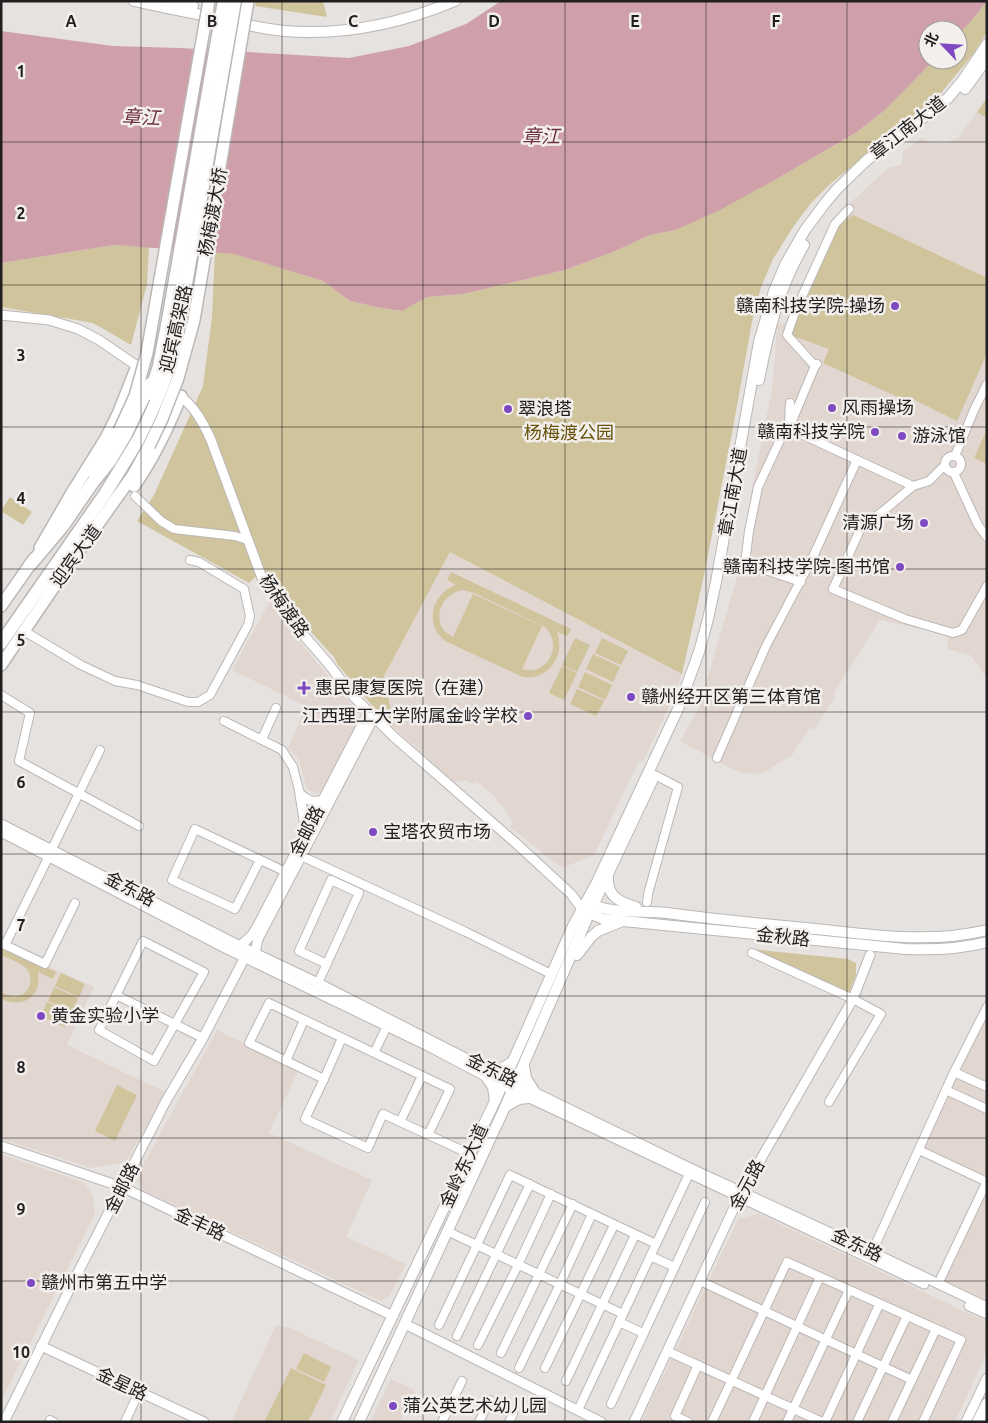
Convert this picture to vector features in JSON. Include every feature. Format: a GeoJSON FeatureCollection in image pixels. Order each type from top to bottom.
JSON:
{"type":"FeatureCollection","features":[{"type":"Feature","properties":{"kind":"highway","name":"迎宾高架路"},"geometry":{"type":"LineString","coordinates":[[163,369],[170,310],[224,1]]}},
{"type":"Feature","properties":{"kind":"highway","name":"迎宾高架路"},"geometry":{"type":"LineString","coordinates":[[163,369],[179,327],[235,1]]}},
{"type":"Feature","properties":{"kind":"highway"},"geometry":{"type":"LineString","coordinates":[[61,576],[84,536],[119,486],[134,438],[163,369]]}},
{"type":"Feature","properties":{"kind":"highway"},"geometry":{"type":"LineString","coordinates":[[1,643],[134,438],[160,406],[163,369]]}},
{"type":"Feature","properties":{"kind":"highway"},"geometry":{"type":"LineString","coordinates":[[30,565],[62,528],[93,482],[110,461],[134,438]]}},
{"type":"Feature","properties":{"kind":"highway"},"geometry":{"type":"LineString","coordinates":[[1,630],[89,509]]}},
{"type":"Feature","properties":{"kind":"main road"},"geometry":{"type":"LineString","coordinates":[[134,1],[211,8],[254,26],[304,32],[344,31],[378,26],[454,1]]}},
{"type":"Feature","properties":{"kind":"main road"},"geometry":{"type":"LineString","coordinates":[[170,1],[211,8],[273,23],[304,26],[377,20],[400,14],[434,1]]}},
{"type":"Feature","properties":{"kind":"main road","name":"杨梅渡大桥"},"geometry":{"type":"LineString","coordinates":[[134,438],[162,419],[176,385],[194,320],[248,1]]}},
{"type":"Feature","properties":{"kind":"main road"},"geometry":{"type":"LineString","coordinates":[[134,438],[135,396],[148,353],[211,8]]}},
{"type":"Feature","properties":{"kind":"main road","name":"章江南大道"},"geometry":{"type":"LineString","coordinates":[[769,315],[774,291],[786,263],[805,230],[826,202],[848,177],[867,160],[948,98],[963,80],[987,44]]}},
{"type":"Feature","properties":{"kind":"main road","name":"章江南大道"},"geometry":{"type":"LineString","coordinates":[[588,908],[608,876],[702,653],[759,342],[769,315],[800,251],[830,206],[863,172],[954,102],[987,59]]}},
{"type":"Feature","properties":{"kind":"main road","name":"迎宾大道"},"geometry":{"type":"LineString","coordinates":[[1,606],[30,565],[106,438],[121,408],[136,366]]}},
{"type":"Feature","properties":{"kind":"main road"},"geometry":{"type":"LineString","coordinates":[[110,509],[128,496],[140,478],[159,445],[181,396]]}},
{"type":"Feature","properties":{"kind":"main road","name":"迎宾大道"},"geometry":{"type":"LineString","coordinates":[[1,665],[61,576],[133,475],[134,438]]}},
{"type":"Feature","properties":{"kind":"main road","name":"章江南大道"},"geometry":{"type":"LineString","coordinates":[[588,908],[595,886],[652,774]]}},
{"type":"Feature","properties":{"kind":"main road"},"geometry":{"type":"LineString","coordinates":[[608,876],[609,891],[624,904],[656,912]]}},
{"type":"Feature","properties":{"kind":"main road","name":"金秋路"},"geometry":{"type":"LineString","coordinates":[[588,908],[656,912],[908,938],[954,936],[987,930]]}},
{"type":"Feature","properties":{"kind":"main road","name":"金秋路"},"geometry":{"type":"LineString","coordinates":[[588,908],[603,920],[905,949],[962,946],[987,942]]}},
{"type":"Feature","properties":{"kind":"main road","name":"金岭东大道"},"geometry":{"type":"LineString","coordinates":[[359,1422],[505,1107],[567,967],[588,908]]}},
{"type":"Feature","properties":{"kind":"main road","name":"金岭东大道"},"geometry":{"type":"LineString","coordinates":[[342,1422],[495,1101],[551,974],[588,908]]}},
{"type":"Feature","properties":{"kind":"main road"},"geometry":{"type":"LineString","coordinates":[[567,967],[591,937],[602,929],[621,922]]}},
{"type":"Feature","properties":{"kind":"main road"},"geometry":{"type":"LineString","coordinates":[[495,1101],[493,1087],[487,1073],[506,1067],[515,1057]]}},
{"type":"Feature","properties":{"kind":"main road"},"geometry":{"type":"LineString","coordinates":[[505,1107],[514,1101],[532,1095],[526,1078],[524,1064]]}},
{"type":"Feature","properties":{"kind":"main road"},"geometry":{"type":"LineString","coordinates":[[978,1422],[987,1404]]}},
{"type":"Feature","properties":{"kind":"street"},"geometry":{"type":"LineString","coordinates":[[801,582],[746,564],[749,530],[758,487],[786,427],[789,428],[817,365],[787,335],[794,312],[835,224],[849,209]]}},
{"type":"Feature","properties":{"kind":"street","name":"杨梅渡路"},"geometry":{"type":"LineString","coordinates":[[1,315],[49,320],[78,329],[99,340],[181,396],[196,412],[211,440],[262,578],[293,623],[354,697],[393,736],[588,908]]}},
{"type":"Feature","properties":{"kind":"street"},"geometry":{"type":"LineString","coordinates":[[955,456],[987,384]]}},
{"type":"Feature","properties":{"kind":"street"},"geometry":{"type":"LineString","coordinates":[[789,428],[790,403]]}},
{"type":"Feature","properties":{"kind":"street"},"geometry":{"type":"LineString","coordinates":[[789,428],[913,486]]}},
{"type":"Feature","properties":{"kind":"street"},"geometry":{"type":"LineString","coordinates":[[944,466],[949,472],[959,470],[960,459],[955,456],[948,457],[944,466],[928,481],[913,486],[860,530],[833,588],[905,619],[953,633],[962,630],[987,586]]}},
{"type":"Feature","properties":{"kind":"street"},"geometry":{"type":"LineString","coordinates":[[717,758],[766,646],[801,582],[857,460]]}},
{"type":"Feature","properties":{"kind":"street"},"geometry":{"type":"LineString","coordinates":[[954,472],[978,525],[987,537]]}},
{"type":"Feature","properties":{"kind":"street"},"geometry":{"type":"LineString","coordinates":[[135,496],[161,521],[174,529],[235,536],[248,540]]}},
{"type":"Feature","properties":{"kind":"street"},"geometry":{"type":"LineString","coordinates":[[24,631],[81,665],[115,681],[137,684],[188,702],[198,702],[210,695],[248,625],[250,616],[244,589],[199,562],[190,560]]}},
{"type":"Feature","properties":{"kind":"street"},"geometry":{"type":"LineString","coordinates":[[1,695],[30,713],[19,761],[139,826]]}},
{"type":"Feature","properties":{"kind":"street"},"geometry":{"type":"LineString","coordinates":[[262,739],[276,708]]}},
{"type":"Feature","properties":{"kind":"street","name":"金邮路"},"geometry":{"type":"LineString","coordinates":[[240,946],[258,927],[286,872],[299,855],[306,833],[323,800],[372,714]]}},
{"type":"Feature","properties":{"kind":"street","name":"金邮路"},"geometry":{"type":"LineString","coordinates":[[255,953],[258,939],[299,855],[372,714]]}},
{"type":"Feature","properties":{"kind":"street"},"geometry":{"type":"LineString","coordinates":[[224,721],[282,750],[293,767],[300,794],[306,833]]}},
{"type":"Feature","properties":{"kind":"street"},"geometry":{"type":"LineString","coordinates":[[75,902],[46,964],[3,944],[100,750]]}},
{"type":"Feature","properties":{"kind":"street"},"geometry":{"type":"LineString","coordinates":[[647,902],[678,787],[652,774]]}},
{"type":"Feature","properties":{"kind":"street"},"geometry":{"type":"LineString","coordinates":[[300,794],[309,801],[317,802],[323,800]]}},
{"type":"Feature","properties":{"kind":"street","name":"金东路"},"geometry":{"type":"LineString","coordinates":[[1,824],[50,853],[245,957],[504,1081],[689,1174],[741,1194],[872,1252],[987,1307]]}},
{"type":"Feature","properties":{"kind":"street"},"geometry":{"type":"LineString","coordinates":[[260,860],[235,909],[172,880],[195,829],[286,872]]}},
{"type":"Feature","properties":{"kind":"street","name":"金东路"},"geometry":{"type":"LineString","coordinates":[[1,832],[50,853],[318,983],[487,1073]]}},
{"type":"Feature","properties":{"kind":"street"},"geometry":{"type":"LineString","coordinates":[[299,855],[466,932],[551,974]]}},
{"type":"Feature","properties":{"kind":"street"},"geometry":{"type":"LineString","coordinates":[[318,983],[359,892],[330,880],[299,951],[326,964]]}},
{"type":"Feature","properties":{"kind":"street"},"geometry":{"type":"LineString","coordinates":[[143,941],[204,972],[175,1024],[154,1061],[99,1030],[143,941]]}},
{"type":"Feature","properties":{"kind":"street"},"geometry":{"type":"LineString","coordinates":[[752,953],[853,999],[881,1014],[829,1102]]}},
{"type":"Feature","properties":{"kind":"street","name":"金元路"},"geometry":{"type":"LineString","coordinates":[[634,1422],[741,1194],[853,999],[870,955]]}},
{"type":"Feature","properties":{"kind":"street","name":"金邮路"},"geometry":{"type":"LineString","coordinates":[[4,1422],[166,1101],[203,1038],[245,957]]}},
{"type":"Feature","properties":{"kind":"street"},"geometry":{"type":"LineString","coordinates":[[116,995],[203,1038]]}},
{"type":"Feature","properties":{"kind":"street"},"geometry":{"type":"LineString","coordinates":[[324,1079],[249,1043],[269,1003],[450,1089],[428,1135]]}},
{"type":"Feature","properties":{"kind":"street"},"geometry":{"type":"LineString","coordinates":[[872,1252],[954,1072],[986,1010]]}},
{"type":"Feature","properties":{"kind":"street"},"geometry":{"type":"LineString","coordinates":[[286,1061],[304,1020]]}},
{"type":"Feature","properties":{"kind":"street"},"geometry":{"type":"LineString","coordinates":[[374,1053],[387,1026]]}},
{"type":"Feature","properties":{"kind":"street"},"geometry":{"type":"LineString","coordinates":[[342,1038],[305,1119],[368,1148],[383,1114],[470,1154]]}},
{"type":"Feature","properties":{"kind":"street"},"geometry":{"type":"LineString","coordinates":[[954,1072],[987,1087]]}},
{"type":"Feature","properties":{"kind":"street"},"geometry":{"type":"LineString","coordinates":[[400,1122],[422,1076]]}},
{"type":"Feature","properties":{"kind":"street"},"geometry":{"type":"LineString","coordinates":[[946,1090],[987,1108]]}},
{"type":"Feature","properties":{"kind":"street","name":"金东路"},"geometry":{"type":"LineString","coordinates":[[532,1095],[987,1314]]}},
{"type":"Feature","properties":{"kind":"street","name":"金丰路"},"geometry":{"type":"LineString","coordinates":[[1,1146],[122,1187],[393,1316]]}},
{"type":"Feature","properties":{"kind":"street"},"geometry":{"type":"LineString","coordinates":[[919,1150],[987,1182],[938,1284]]}},
{"type":"Feature","properties":{"kind":"street"},"geometry":{"type":"LineString","coordinates":[[578,1410],[689,1174]]}},
{"type":"Feature","properties":{"kind":"street"},"geometry":{"type":"LineString","coordinates":[[439,1325],[510,1175],[656,1244]]}},
{"type":"Feature","properties":{"kind":"street"},"geometry":{"type":"LineString","coordinates":[[457,1336],[530,1184]]}},
{"type":"Feature","properties":{"kind":"street"},"geometry":{"type":"LineString","coordinates":[[478,1345],[551,1194]]}},
{"type":"Feature","properties":{"kind":"street"},"geometry":{"type":"LineString","coordinates":[[610,1404],[705,1202]]}},
{"type":"Feature","properties":{"kind":"street"},"geometry":{"type":"LineString","coordinates":[[501,1353],[573,1204]]}},
{"type":"Feature","properties":{"kind":"street"},"geometry":{"type":"LineString","coordinates":[[519,1368],[592,1214]]}},
{"type":"Feature","properties":{"kind":"street"},"geometry":{"type":"LineString","coordinates":[[545,1368],[614,1225]]}},
{"type":"Feature","properties":{"kind":"street"},"geometry":{"type":"LineString","coordinates":[[447,1231],[623,1314]]}},
{"type":"Feature","properties":{"kind":"street"},"geometry":{"type":"LineString","coordinates":[[566,1381],[635,1235]]}},
{"type":"Feature","properties":{"kind":"street"},"geometry":{"type":"LineString","coordinates":[[650,1256],[675,1267]]}},
{"type":"Feature","properties":{"kind":"street"},"geometry":{"type":"LineString","coordinates":[[712,1422],[787,1262],[879,1305],[961,1340],[923,1422]]}},
{"type":"Feature","properties":{"kind":"street"},"geometry":{"type":"LineString","coordinates":[[753,1422],[820,1277]]}},
{"type":"Feature","properties":{"kind":"street"},"geometry":{"type":"LineString","coordinates":[[700,1281],[912,1380]]}},
{"type":"Feature","properties":{"kind":"street"},"geometry":{"type":"LineString","coordinates":[[787,1422],[849,1290]]}},
{"type":"Feature","properties":{"kind":"street"},"geometry":{"type":"LineString","coordinates":[[667,1351],[823,1422],[879,1305]]}},
{"type":"Feature","properties":{"kind":"street"},"geometry":{"type":"LineString","coordinates":[[857,1422],[907,1316]]}},
{"type":"Feature","properties":{"kind":"street"},"geometry":{"type":"LineString","coordinates":[[619,1322],[643,1333]]}},
{"type":"Feature","properties":{"kind":"street"},"geometry":{"type":"LineString","coordinates":[[405,1324],[602,1422]]}},
{"type":"Feature","properties":{"kind":"street"},"geometry":{"type":"LineString","coordinates":[[892,1422],[936,1329]]}},
{"type":"Feature","properties":{"kind":"street","name":"金星路"},"geometry":{"type":"LineString","coordinates":[[41,1346],[204,1422]]}},
{"type":"Feature","properties":{"kind":"street"},"geometry":{"type":"LineString","coordinates":[[688,1422],[675,1416],[698,1365]]}},
{"type":"Feature","properties":{"kind":"street"},"geometry":{"type":"LineString","coordinates":[[966,1422],[987,1378]]}},
{"type":"Feature","properties":{"kind":"street"},"geometry":{"type":"LineString","coordinates":[[442,1422],[462,1381]]}},
{"type":"Feature","properties":{"kind":"street"},"geometry":{"type":"LineString","coordinates":[[125,1422],[139,1392]]}},
{"type":"Feature","properties":{"kind":"street"},"geometry":{"type":"LineString","coordinates":[[479,1422],[490,1400]]}},
{"type":"Feature","properties":{"kind":"street"},"geometry":{"type":"LineString","coordinates":[[509,1422],[513,1414]]}},
{"type":"Feature","properties":{"kind":"street"},"geometry":{"type":"LineString","coordinates":[[50,1422],[50,1420],[54,1422]]}},
{"type":"Feature","properties":{"kind":"shaded area","name":"赣南科技学院"},"geometry":{"type":"Polygon","coordinates":[[[987,98],[987,678],[970,655],[947,649],[948,637],[936,632],[880,620],[833,694],[836,696],[814,730],[810,728],[792,755],[762,774],[740,773],[680,741],[699,707],[736,581],[773,384],[777,323],[787,324],[842,211],[888,168],[902,165],[903,151],[921,138],[933,143],[947,143],[959,137],[987,98]]]}},
{"type":"Feature","properties":{"kind":"shaded area","name":"江西理工大学附属金岭学校"},"geometry":{"type":"Polygon","coordinates":[[[450,552],[682,674],[643,762],[639,761],[594,855],[562,868],[510,827],[513,822],[504,808],[477,781],[474,784],[465,780],[453,782],[394,727],[384,676],[450,552]]]}},
{"type":"Feature","properties":{"kind":"shaded area","name":"惠民康复医院（在建）"},"geometry":{"type":"Polygon","coordinates":[[[270,601],[285,624],[356,710],[357,728],[323,790],[317,793],[310,791],[306,787],[299,759],[288,748],[306,706],[232,670],[270,601]]]}},
{"type":"Feature","properties":{"kind":"shaded area"},"geometry":{"type":"Polygon","coordinates":[[[1,945],[94,987],[67,1045],[165,1092],[126,1162],[92,1168],[1,1139],[1,945]]]}},
{"type":"Feature","properties":{"kind":"shaded area"},"geometry":{"type":"Polygon","coordinates":[[[987,996],[987,1186],[915,1151],[987,996]]]}},
{"type":"Feature","properties":{"kind":"shaded area"},"geometry":{"type":"Polygon","coordinates":[[[217,1030],[299,1069],[269,1133],[372,1180],[346,1237],[406,1264],[389,1297],[381,1301],[142,1190],[137,1176],[217,1030]]]}},
{"type":"Feature","properties":{"kind":"shaded area","name":"赣州市第五中学"},"geometry":{"type":"Polygon","coordinates":[[[1,1154],[85,1183],[93,1196],[95,1214],[4,1395],[1,1394],[1,1154]]]}},
{"type":"Feature","properties":{"kind":"shaded area"},"geometry":{"type":"Polygon","coordinates":[[[987,1189],[987,1301],[944,1280],[987,1189]]]}},
{"type":"Feature","properties":{"kind":"shaded area"},"geometry":{"type":"Polygon","coordinates":[[[759,1214],[987,1322],[987,1352],[955,1422],[644,1422],[643,1418],[738,1219],[759,1214]]]}},
{"type":"Feature","properties":{"kind":"shaded area"},"geometry":{"type":"Polygon","coordinates":[[[276,1325],[290,1328],[359,1360],[330,1422],[231,1422],[276,1325]]]}},
{"type":"Feature","properties":{"kind":"shaded area","name":"蒲公英艺术幼儿园"},"geometry":{"type":"Polygon","coordinates":[[[391,1379],[415,1390],[400,1422],[370,1422],[391,1379]]]}},
{"type":"Feature","properties":{"kind":"green space"},"geometry":{"type":"Polygon","coordinates":[[[256,1],[323,1],[327,17],[255,6],[256,1]]]}},
{"type":"Feature","properties":{"kind":"green space","name":"杨梅渡公园"},"geometry":{"type":"Polygon","coordinates":[[[987,1],[987,32],[968,60],[968,24],[987,1]]]}},
{"type":"Feature","properties":{"kind":"green space","name":"杨梅渡公园"},"geometry":{"type":"Polygon","coordinates":[[[924,70],[960,70],[941,93],[829,185],[811,203],[773,259],[761,287],[752,322],[704,575],[682,674],[450,552],[384,676],[394,727],[371,704],[338,665],[334,657],[312,633],[264,569],[249,583],[137,521],[154,495],[203,386],[212,317],[215,252],[234,254],[323,281],[350,301],[401,311],[427,297],[464,294],[565,270],[613,252],[650,235],[676,230],[780,177],[857,132],[885,110],[924,70]]]}},
{"type":"Feature","properties":{"kind":"green space"},"geometry":{"type":"Polygon","coordinates":[[[987,98],[987,118],[977,112],[987,98]]]}},
{"type":"Feature","properties":{"kind":"green space","name":"赣南科技学院-操场"},"geometry":{"type":"Polygon","coordinates":[[[853,215],[987,278],[987,353],[957,421],[913,399],[911,403],[823,363],[829,349],[790,335],[838,226],[853,215]]]}},
{"type":"Feature","properties":{"kind":"green space"},"geometry":{"type":"Polygon","coordinates":[[[114,245],[149,247],[147,284],[131,345],[93,323],[1,307],[1,263],[114,245]]]}},
{"type":"Feature","properties":{"kind":"green space"},"geometry":{"type":"Polygon","coordinates":[[[987,429],[987,464],[974,458],[987,429]]]}},
{"type":"Feature","properties":{"kind":"green space"},"geometry":{"type":"Polygon","coordinates":[[[10,497],[32,512],[23,525],[1,511],[10,497]]]}},
{"type":"Feature","properties":{"kind":"green space"},"geometry":{"type":"Polygon","coordinates":[[[451,572],[571,629],[567,636],[557,632],[559,649],[553,665],[540,675],[523,677],[447,642],[435,628],[433,611],[440,596],[447,589],[456,585],[447,580],[451,572]],[[463,590],[448,597],[440,611],[439,618],[441,626],[446,632],[453,637],[473,594],[542,626],[522,669],[531,670],[545,664],[553,650],[553,642],[545,627],[474,593],[463,590]]]}},
{"type":"Feature","properties":{"kind":"green space"},"geometry":{"type":"Polygon","coordinates":[[[575,638],[590,645],[577,672],[562,665],[575,638]]]}},
{"type":"Feature","properties":{"kind":"green space"},"geometry":{"type":"Polygon","coordinates":[[[602,638],[628,651],[621,665],[595,653],[602,638]]]}},
{"type":"Feature","properties":{"kind":"green space"},"geometry":{"type":"Polygon","coordinates":[[[593,654],[620,667],[613,682],[586,669],[593,654]]]}},
{"type":"Feature","properties":{"kind":"green space"},"geometry":{"type":"Polygon","coordinates":[[[562,666],[577,673],[564,700],[549,693],[562,666]]]}},
{"type":"Feature","properties":{"kind":"green space"},"geometry":{"type":"Polygon","coordinates":[[[585,672],[612,685],[605,700],[578,687],[585,672]]]}},
{"type":"Feature","properties":{"kind":"green space"},"geometry":{"type":"Polygon","coordinates":[[[577,689],[604,701],[596,716],[570,704],[577,689]]]}},
{"type":"Feature","properties":{"kind":"green space"},"geometry":{"type":"Polygon","coordinates":[[[1,946],[56,972],[53,979],[38,972],[37,988],[29,999],[17,1003],[1,999],[1,992],[13,996],[25,993],[31,981],[26,968],[18,962],[1,955],[1,946]]]}},
{"type":"Feature","properties":{"kind":"green space"},"geometry":{"type":"Polygon","coordinates":[[[751,949],[848,959],[856,963],[856,975],[849,993],[751,949]]]}},
{"type":"Feature","properties":{"kind":"green space"},"geometry":{"type":"Polygon","coordinates":[[[61,973],[85,984],[79,997],[55,986],[61,973]]]}},
{"type":"Feature","properties":{"kind":"green space"},"geometry":{"type":"Polygon","coordinates":[[[54,987],[78,998],[72,1012],[48,1001],[54,987]]]}},
{"type":"Feature","properties":{"kind":"green space"},"geometry":{"type":"Polygon","coordinates":[[[47,1002],[71,1013],[65,1027],[41,1016],[47,1002]]]}},
{"type":"Feature","properties":{"kind":"green space"},"geometry":{"type":"Polygon","coordinates":[[[117,1085],[137,1095],[115,1141],[95,1131],[117,1085]]]}},
{"type":"Feature","properties":{"kind":"green space"},"geometry":{"type":"Polygon","coordinates":[[[304,1353],[331,1367],[324,1382],[296,1369],[304,1353]]]}},
{"type":"Feature","properties":{"kind":"green space"},"geometry":{"type":"Polygon","coordinates":[[[291,1368],[326,1385],[308,1422],[264,1422],[291,1368]]]}},
{"type":"Feature","properties":{"kind":"water","name":"章江"},"geometry":{"type":"Polygon","coordinates":[[[501,1],[987,1],[968,24],[968,20],[918,20],[918,70],[924,70],[885,110],[857,132],[720,210],[676,230],[650,235],[613,252],[565,270],[464,294],[427,297],[402,311],[350,301],[323,281],[234,254],[114,245],[1,263],[1,31],[113,46],[349,58],[409,46],[466,24],[501,1]]]}},
{"type":"Feature","properties":{"kind":"place","name":"赣南科技学院-操场"},"geometry":{"type":"Point","coordinates":[895,306]}},
{"type":"Feature","properties":{"kind":"place","name":"风雨操场"},"geometry":{"type":"Point","coordinates":[832,408]}},
{"type":"Feature","properties":{"kind":"place","name":"翠浪塔"},"geometry":{"type":"Point","coordinates":[508,409]}},
{"type":"Feature","properties":{"kind":"place","name":"赣南科技学院"},"geometry":{"type":"Point","coordinates":[875,432]}},
{"type":"Feature","properties":{"kind":"place","name":"游泳馆"},"geometry":{"type":"Point","coordinates":[902,436]}},
{"type":"Feature","properties":{"kind":"place","name":"清源广场"},"geometry":{"type":"Point","coordinates":[924,523]}},
{"type":"Feature","properties":{"kind":"place","name":"赣南科技学院-图书馆"},"geometry":{"type":"Point","coordinates":[900,567]}},
{"type":"Feature","properties":{"kind":"place","name":"惠民康复医院（在建）"},"geometry":{"type":"Point","coordinates":[304,688]}},
{"type":"Feature","properties":{"kind":"place","name":"赣州经开区第三体育馆"},"geometry":{"type":"Point","coordinates":[631,697]}},
{"type":"Feature","properties":{"kind":"place","name":"江西理工大学附属金岭学校"},"geometry":{"type":"Point","coordinates":[528,716]}},
{"type":"Feature","properties":{"kind":"place","name":"宝塔农贸市场"},"geometry":{"type":"Point","coordinates":[373,832]}},
{"type":"Feature","properties":{"kind":"place","name":"黄金实验小学"},"geometry":{"type":"Point","coordinates":[41,1016]}},
{"type":"Feature","properties":{"kind":"place","name":"赣州市第五中学"},"geometry":{"type":"Point","coordinates":[31,1283]}},
{"type":"Feature","properties":{"kind":"place","name":"蒲公英艺术幼儿园"},"geometry":{"type":"Point","coordinates":[393,1406]}}]}
